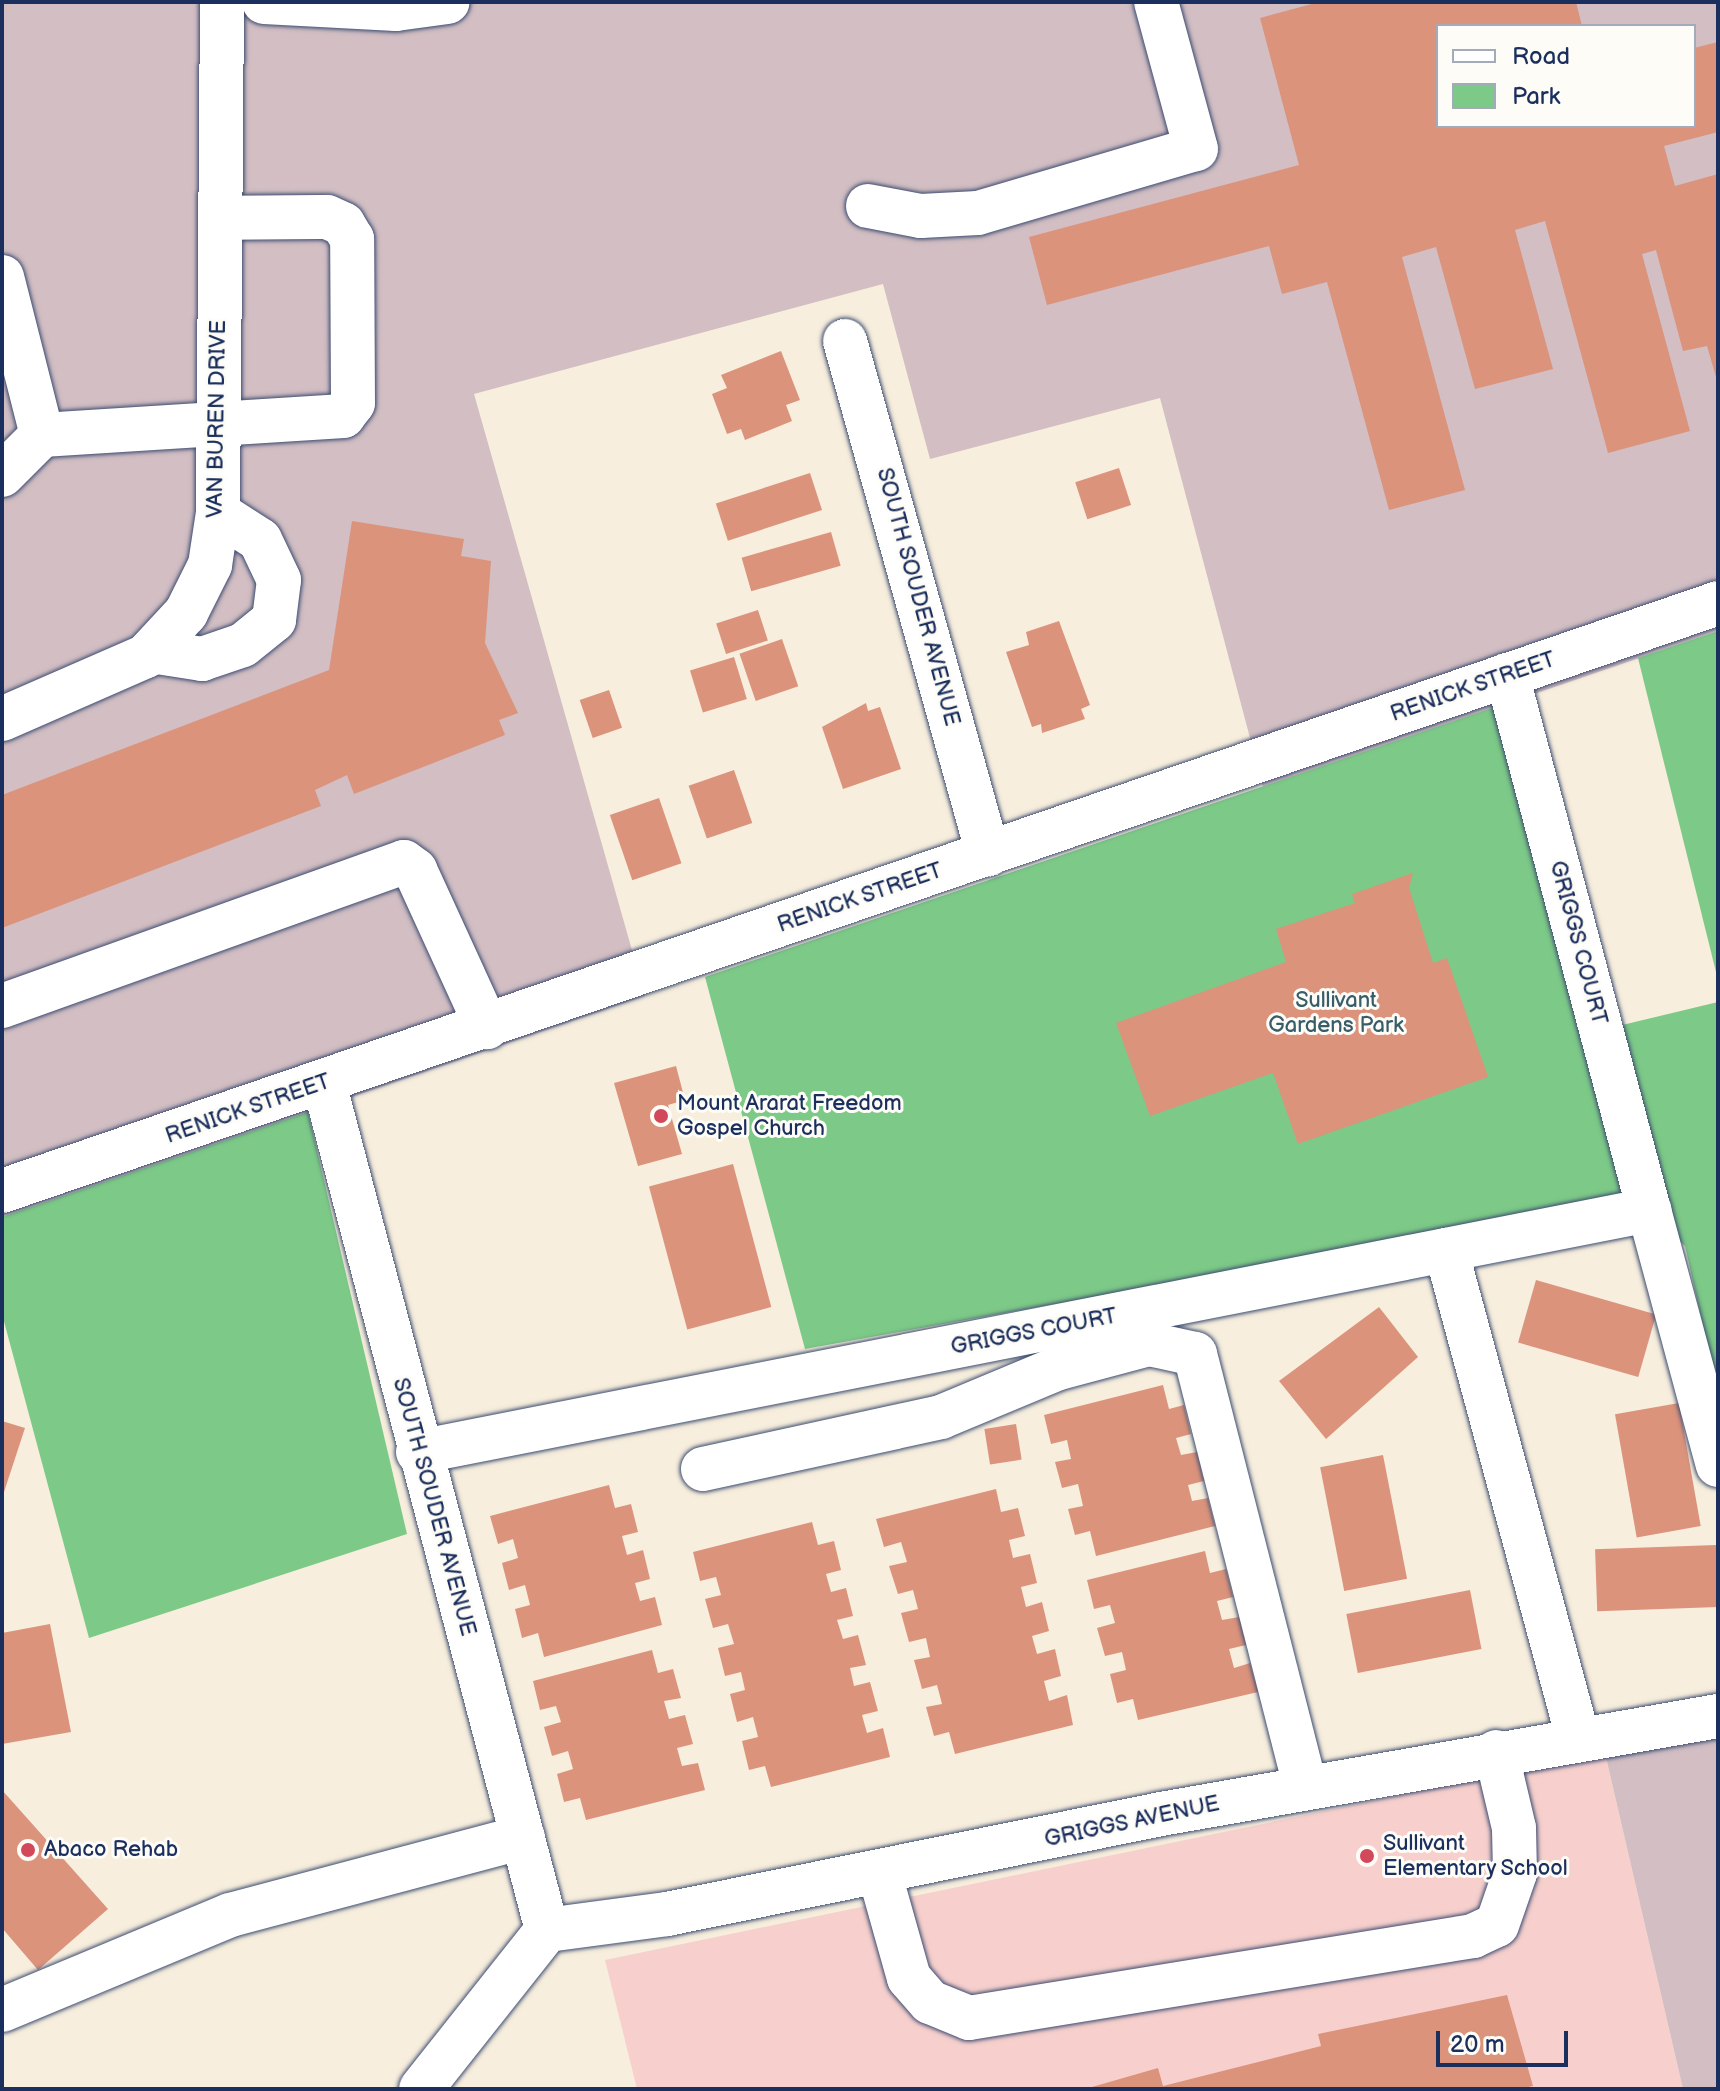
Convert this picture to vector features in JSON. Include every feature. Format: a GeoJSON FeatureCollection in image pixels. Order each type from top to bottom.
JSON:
{"type":"FeatureCollection","features":[{"type":"Feature","properties":{"kind":"street","name":"VAN BUREN DRIVE"},"geometry":{"type":"LineString","coordinates":[[2,719],[94,684],[151,651],[186,613],[210,565],[218,513],[222,2]]}},
{"type":"Feature","properties":{"kind":"street"},"geometry":{"type":"LineString","coordinates":[[264,2],[396,9],[448,2]]}},
{"type":"Feature","properties":{"kind":"street"},"geometry":{"type":"LineString","coordinates":[[868,206],[945,217],[978,213],[1196,149],[1156,2]]}},
{"type":"Feature","properties":{"kind":"street"},"geometry":{"type":"LineString","coordinates":[[2,475],[42,435],[217,419],[327,419],[343,416],[353,403],[352,239],[343,224],[327,217],[221,218]]}},
{"type":"Feature","properties":{"kind":"street"},"geometry":{"type":"LineString","coordinates":[[2,277],[42,435]]}},
{"type":"Feature","properties":{"kind":"street","name":"SOUTH SOUDER AVENUE"},"geometry":{"type":"LineString","coordinates":[[845,341],[988,854]]}},
{"type":"Feature","properties":{"kind":"street"},"geometry":{"type":"LineString","coordinates":[[151,651],[202,659],[243,645],[274,620],[279,580],[260,540],[218,513]]}},
{"type":"Feature","properties":{"kind":"street","name":"RENICK STREET"},"geometry":{"type":"LineString","coordinates":[[2,1191],[1718,603]]}},
{"type":"Feature","properties":{"kind":"street","name":"GRIGGS COURT"},"geometry":{"type":"LineString","coordinates":[[1507,675],[1718,1465]]}},
{"type":"Feature","properties":{"kind":"street"},"geometry":{"type":"LineString","coordinates":[[2,1006],[404,862],[415,870],[487,1027]]}},
{"type":"Feature","properties":{"kind":"street","name":"SOUTH SOUDER AVENUE"},"geometry":{"type":"LineString","coordinates":[[324,1083],[418,1452],[547,1930]]}},
{"type":"Feature","properties":{"kind":"street","name":"GRIGGS COURT"},"geometry":{"type":"LineString","coordinates":[[418,1452],[1649,1210]]}},
{"type":"Feature","properties":{"kind":"street"},"geometry":{"type":"LineString","coordinates":[[1446,1250],[1578,1738]]}},
{"type":"Feature","properties":{"kind":"street"},"geometry":{"type":"LineString","coordinates":[[703,1469],[941,1417],[1059,1368],[1149,1344],[1195,1354],[1305,1787]]}},
{"type":"Feature","properties":{"kind":"street","name":"GRIGGS AVENUE"},"geometry":{"type":"LineString","coordinates":[[547,1930],[880,1875],[1305,1787],[1718,1716]]}},
{"type":"Feature","properties":{"kind":"street"},"geometry":{"type":"LineString","coordinates":[[880,1875],[909,1978],[930,2002],[969,2018],[1473,1936],[1497,1925],[1515,1873],[1514,1828],[1496,1752]]}},
{"type":"Feature","properties":{"kind":"street"},"geometry":{"type":"LineString","coordinates":[[2,2010],[243,1911],[523,1837]]}},
{"type":"Feature","properties":{"kind":"street"},"geometry":{"type":"LineString","coordinates":[[421,2089],[547,1930]]}},
{"type":"Feature","properties":{"kind":"shaded area"},"geometry":{"type":"Polygon","coordinates":[[[2,2],[1718,2],[1718,631],[1263,787],[1160,398],[930,459],[883,284],[474,394],[645,996],[2,1217],[2,2]]]}},
{"type":"Feature","properties":{"kind":"shaded area"},"geometry":{"type":"Polygon","coordinates":[[[1718,1700],[1718,2089],[1683,2089],[1605,1753],[1718,1700]]]}},
{"type":"Feature","properties":{"kind":"shaded area","name":"Sullivant Elementary School"},"geometry":{"type":"Polygon","coordinates":[[[1605,1753],[1683,2089],[637,2089],[605,1960],[1605,1753]]]}},
{"type":"Feature","properties":{"kind":"green space"},"geometry":{"type":"Polygon","coordinates":[[[1718,631],[1718,980],[1638,658],[1718,631]]]}},
{"type":"Feature","properties":{"kind":"green space","name":"Sullivant Gardens Park"},"geometry":{"type":"Polygon","coordinates":[[[1495,707],[1589,1033],[1718,1002],[1718,1392],[1685,1246],[1636,1199],[805,1349],[705,977],[1495,707]]]}},
{"type":"Feature","properties":{"kind":"green space"},"geometry":{"type":"Polygon","coordinates":[[[308,1112],[407,1534],[89,1638],[2,1314],[2,1217],[308,1112]]]}},
{"type":"Feature","properties":{"kind":"building"},"geometry":{"type":"Polygon","coordinates":[[[1319,2],[1576,2],[1582,24],[1436,24],[1436,128],[1696,128],[1696,48],[1718,42],[1718,132],[1664,146],[1675,186],[1718,174],[1718,384],[1707,346],[1683,351],[1656,250],[1642,254],[1690,431],[1608,453],[1545,221],[1515,230],[1553,369],[1475,389],[1436,247],[1402,257],[1465,490],[1389,510],[1327,282],[1282,294],[1269,246],[1047,305],[1029,237],[1299,165],[1260,18],[1319,2]]]}},
{"type":"Feature","properties":{"kind":"building"},"geometry":{"type":"Polygon","coordinates":[[[781,351],[800,400],[786,405],[792,421],[745,440],[741,429],[727,434],[712,394],[727,388],[721,375],[781,351]]]}},
{"type":"Feature","properties":{"kind":"building"},"geometry":{"type":"Polygon","coordinates":[[[1119,468],[1131,505],[1087,519],[1075,482],[1119,468]]]}},
{"type":"Feature","properties":{"kind":"building"},"geometry":{"type":"Polygon","coordinates":[[[810,473],[822,510],[728,541],[716,504],[810,473]]]}},
{"type":"Feature","properties":{"kind":"building"},"geometry":{"type":"Polygon","coordinates":[[[352,521],[464,539],[461,556],[491,561],[485,643],[518,713],[499,720],[505,735],[354,794],[347,775],[315,790],[321,806],[2,928],[2,795],[329,670],[352,521]]]}},
{"type":"Feature","properties":{"kind":"building"},"geometry":{"type":"Polygon","coordinates":[[[831,532],[841,566],[751,591],[742,558],[831,532]]]}},
{"type":"Feature","properties":{"kind":"building"},"geometry":{"type":"Polygon","coordinates":[[[758,610],[768,640],[726,654],[716,624],[758,610]]]}},
{"type":"Feature","properties":{"kind":"building"},"geometry":{"type":"Polygon","coordinates":[[[1059,621],[1090,705],[1081,709],[1085,719],[1042,733],[1041,724],[1032,727],[1006,652],[1029,645],[1026,632],[1059,621]]]}},
{"type":"Feature","properties":{"kind":"building"},"geometry":{"type":"Polygon","coordinates":[[[782,639],[798,686],[756,701],[739,654],[782,639]]]}},
{"type":"Feature","properties":{"kind":"building"},"geometry":{"type":"Polygon","coordinates":[[[734,657],[747,699],[703,713],[690,670],[734,657]]]}},
{"type":"Feature","properties":{"kind":"building"},"geometry":{"type":"Polygon","coordinates":[[[609,690],[622,728],[593,738],[580,700],[609,690]]]}},
{"type":"Feature","properties":{"kind":"building"},"geometry":{"type":"Polygon","coordinates":[[[866,703],[868,711],[880,707],[901,769],[843,789],[822,727],[866,703]]]}},
{"type":"Feature","properties":{"kind":"building"},"geometry":{"type":"Polygon","coordinates":[[[734,770],[752,823],[707,839],[689,786],[734,770]]]}},
{"type":"Feature","properties":{"kind":"building"},"geometry":{"type":"Polygon","coordinates":[[[659,798],[681,863],[632,880],[610,815],[659,798]]]}},
{"type":"Feature","properties":{"kind":"building"},"geometry":{"type":"Polygon","coordinates":[[[1413,873],[1409,888],[1433,963],[1447,958],[1488,1077],[1298,1144],[1273,1073],[1150,1116],[1116,1023],[1286,962],[1276,929],[1355,903],[1352,894],[1413,873]]]}},
{"type":"Feature","properties":{"kind":"building"},"geometry":{"type":"Polygon","coordinates":[[[676,1066],[685,1100],[668,1105],[682,1154],[638,1166],[614,1083],[676,1066]]]}},
{"type":"Feature","properties":{"kind":"building"},"geometry":{"type":"Polygon","coordinates":[[[733,1164],[771,1307],[687,1329],[649,1187],[733,1164]]]}},
{"type":"Feature","properties":{"kind":"building"},"geometry":{"type":"Polygon","coordinates":[[[1536,1280],[1656,1314],[1638,1377],[1518,1342],[1536,1280]]]}},
{"type":"Feature","properties":{"kind":"building"},"geometry":{"type":"Polygon","coordinates":[[[1379,1307],[1418,1357],[1326,1439],[1279,1381],[1379,1307]]]}},
{"type":"Feature","properties":{"kind":"building"},"geometry":{"type":"Polygon","coordinates":[[[1163,1385],[1169,1409],[1184,1405],[1191,1434],[1176,1438],[1181,1455],[1197,1452],[1204,1481],[1188,1485],[1192,1501],[1208,1498],[1215,1526],[1096,1556],[1090,1531],[1075,1535],[1068,1509],[1083,1506],[1078,1484],[1062,1488],[1055,1462],[1071,1459],[1067,1440],[1051,1444],[1044,1415],[1163,1385]]]}},
{"type":"Feature","properties":{"kind":"building"},"geometry":{"type":"Polygon","coordinates":[[[1679,1403],[1701,1526],[1637,1537],[1615,1414],[1679,1403]]]}},
{"type":"Feature","properties":{"kind":"building"},"geometry":{"type":"Polygon","coordinates":[[[2,1421],[25,1428],[3,1495],[2,1495],[2,1421]]]}},
{"type":"Feature","properties":{"kind":"building"},"geometry":{"type":"Polygon","coordinates":[[[1016,1424],[1022,1460],[990,1465],[984,1429],[1016,1424]]]}},
{"type":"Feature","properties":{"kind":"building"},"geometry":{"type":"Polygon","coordinates":[[[1383,1455],[1407,1579],[1344,1591],[1320,1467],[1383,1455]]]}},
{"type":"Feature","properties":{"kind":"building"},"geometry":{"type":"Polygon","coordinates":[[[609,1485],[615,1508],[631,1504],[638,1532],[622,1536],[627,1555],[643,1550],[650,1579],[635,1583],[640,1601],[655,1597],[662,1625],[544,1657],[538,1633],[522,1638],[515,1609],[530,1605],[525,1585],[509,1590],[502,1563],[518,1558],[513,1539],[498,1544],[490,1516],[609,1485]]]}},
{"type":"Feature","properties":{"kind":"building"},"geometry":{"type":"Polygon","coordinates":[[[996,1489],[1001,1512],[1018,1508],[1025,1536],[1009,1540],[1013,1558],[1030,1554],[1037,1583],[1021,1587],[1026,1607],[1042,1602],[1049,1631],[1032,1636],[1037,1654],[1055,1649],[1061,1676],[1044,1681],[1049,1701],[1067,1695],[1073,1725],[955,1754],[949,1732],[934,1736],[926,1707],[942,1704],[937,1685],[922,1689],[914,1660],[930,1657],[926,1638],[909,1642],[901,1613],[918,1609],[913,1590],[898,1594],[889,1566],[907,1562],[901,1542],[884,1547],[876,1519],[996,1489]]]}},
{"type":"Feature","properties":{"kind":"building"},"geometry":{"type":"Polygon","coordinates":[[[812,1522],[818,1545],[834,1541],[841,1570],[826,1574],[831,1592],[846,1588],[853,1616],[837,1620],[843,1639],[858,1635],[866,1665],[850,1668],[854,1686],[870,1682],[878,1711],[862,1715],[867,1733],[883,1728],[890,1757],[771,1787],[765,1766],[749,1770],[742,1741],[758,1737],[753,1717],[737,1722],[730,1694],[745,1690],[741,1672],[725,1676],[718,1648],[734,1644],[728,1624],[713,1628],[705,1599],[721,1595],[716,1577],[700,1581],[693,1552],[812,1522]]]}},
{"type":"Feature","properties":{"kind":"building"},"geometry":{"type":"Polygon","coordinates":[[[1716,1545],[1718,1607],[1597,1611],[1595,1549],[1716,1545]]]}},
{"type":"Feature","properties":{"kind":"building"},"geometry":{"type":"Polygon","coordinates":[[[1205,1551],[1210,1573],[1226,1569],[1233,1597],[1217,1601],[1222,1620],[1239,1617],[1246,1645],[1229,1649],[1234,1668],[1250,1663],[1258,1692],[1138,1720],[1133,1699],[1117,1703],[1110,1674],[1126,1670],[1122,1652],[1105,1656],[1097,1628],[1115,1623],[1110,1605],[1094,1609],[1087,1580],[1205,1551]]]}},
{"type":"Feature","properties":{"kind":"building"},"geometry":{"type":"Polygon","coordinates":[[[1470,1590],[1481,1649],[1358,1673],[1346,1614],[1470,1590]]]}},
{"type":"Feature","properties":{"kind":"building"},"geometry":{"type":"Polygon","coordinates":[[[50,1624],[71,1732],[2,1744],[2,1633],[50,1624]]]}},
{"type":"Feature","properties":{"kind":"building"},"geometry":{"type":"Polygon","coordinates":[[[652,1650],[658,1673],[673,1669],[681,1698],[664,1701],[669,1719],[685,1715],[693,1744],[677,1748],[682,1766],[698,1763],[705,1790],[586,1820],[580,1798],[564,1802],[557,1774],[573,1769],[568,1751],[552,1756],[544,1727],[561,1722],[556,1706],[540,1710],[533,1681],[652,1650]]]}},
{"type":"Feature","properties":{"kind":"building","name":"Abaco Rehab"},"geometry":{"type":"Polygon","coordinates":[[[2,1790],[108,1909],[38,1970],[2,1928],[2,1790]]]}},
{"type":"Feature","properties":{"kind":"building"},"geometry":{"type":"Polygon","coordinates":[[[1507,1995],[1533,2086],[1520,2089],[1085,2089],[1158,2068],[1163,2086],[1321,2046],[1318,2034],[1507,1995]]]}},
{"type":"Feature","properties":{"kind":"place","name":"Mount Ararat Freedom Gospel Church"},"geometry":{"type":"Point","coordinates":[661,1116]}},
{"type":"Feature","properties":{"kind":"place","name":"Abaco Rehab"},"geometry":{"type":"Point","coordinates":[28,1850]}},
{"type":"Feature","properties":{"kind":"place","name":"Sullivant Elementary School"},"geometry":{"type":"Point","coordinates":[1367,1856]}}]}
